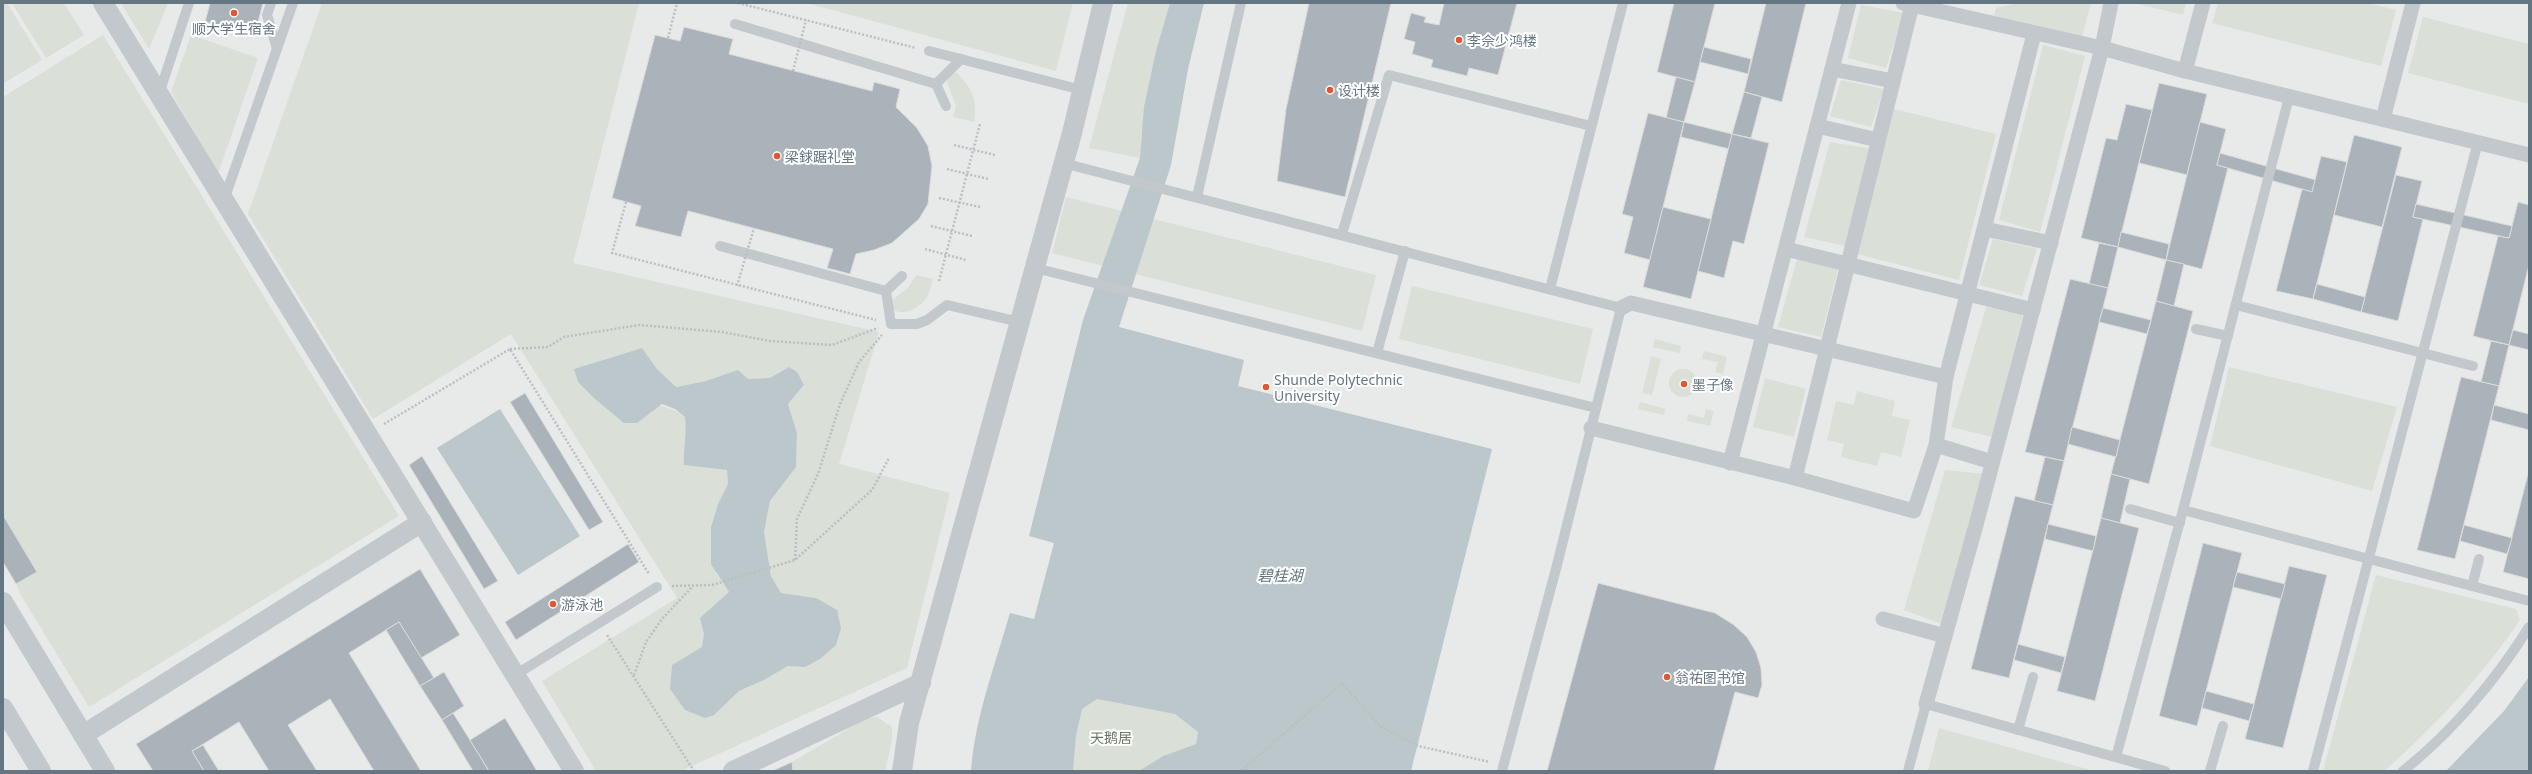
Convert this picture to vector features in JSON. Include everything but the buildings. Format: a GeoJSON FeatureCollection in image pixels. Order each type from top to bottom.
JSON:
{"type":"FeatureCollection","features":[{"type":"Feature","properties":{"kind":"street"},"geometry":{"type":"LineString","coordinates":[[103,3],[574,771]]}},
{"type":"Feature","properties":{"kind":"street"},"geometry":{"type":"LineString","coordinates":[[902,771],[909,723],[1035,268],[1082,90],[1103,3]]}},
{"type":"Feature","properties":{"kind":"street"},"geometry":{"type":"LineString","coordinates":[[1730,463],[1765,333],[1849,3]]}},
{"type":"Feature","properties":{"kind":"street"},"geometry":{"type":"LineString","coordinates":[[1926,704],[2051,244],[2102,48],[2111,3]]}},
{"type":"Feature","properties":{"kind":"street"},"geometry":{"type":"LineString","coordinates":[[2185,71],[2203,3]]}},
{"type":"Feature","properties":{"kind":"street"},"geometry":{"type":"LineString","coordinates":[[2383,119],[2413,3]]}},
{"type":"Feature","properties":{"kind":"street"},"geometry":{"type":"LineString","coordinates":[[1795,478],[1893,81],[1908,4],[2034,34],[2102,48],[2185,71],[2529,155]]}},
{"type":"Feature","properties":{"kind":"street"},"geometry":{"type":"LineString","coordinates":[[1591,428],[1795,478],[1914,511],[1936,445],[1946,377],[2034,34]]}},
{"type":"Feature","properties":{"kind":"street"},"geometry":{"type":"LineString","coordinates":[[1832,68],[1893,81]]}},
{"type":"Feature","properties":{"kind":"street"},"geometry":{"type":"LineString","coordinates":[[1818,126],[1878,140]]}},
{"type":"Feature","properties":{"kind":"street"},"geometry":{"type":"LineString","coordinates":[[1985,229],[2051,244]]}},
{"type":"Feature","properties":{"kind":"street"},"geometry":{"type":"LineString","coordinates":[[1786,249],[2033,310]]}},
{"type":"Feature","properties":{"kind":"street"},"geometry":{"type":"LineString","coordinates":[[1621,308],[1631,303],[1765,333],[1946,377]]}},
{"type":"Feature","properties":{"kind":"street"},"geometry":{"type":"LineString","coordinates":[[1936,445],[1992,462]]}},
{"type":"Feature","properties":{"kind":"street"},"geometry":{"type":"LineString","coordinates":[[83,735],[422,522]]}},
{"type":"Feature","properties":{"kind":"street"},"geometry":{"type":"LineString","coordinates":[[3,602],[105,771]]}},
{"type":"Feature","properties":{"kind":"street"},"geometry":{"type":"LineString","coordinates":[[1883,619],[1945,636]]}},
{"type":"Feature","properties":{"kind":"street"},"geometry":{"type":"LineString","coordinates":[[732,771],[921,683]]}},
{"type":"Feature","properties":{"kind":"street"},"geometry":{"type":"LineString","coordinates":[[3,708],[41,771]]}},
{"type":"Feature","properties":{"kind":"lane"},"geometry":{"type":"LineString","coordinates":[[159,94],[189,3]]}},
{"type":"Feature","properties":{"kind":"lane"},"geometry":{"type":"LineString","coordinates":[[271,3],[267,15],[278,49]]}},
{"type":"Feature","properties":{"kind":"lane"},"geometry":{"type":"LineString","coordinates":[[224,200],[293,3]]}},
{"type":"Feature","properties":{"kind":"lane"},"geometry":{"type":"LineString","coordinates":[[1197,197],[1241,3]]}},
{"type":"Feature","properties":{"kind":"lane"},"geometry":{"type":"LineString","coordinates":[[1550,289],[1623,3]]}},
{"type":"Feature","properties":{"kind":"lane"},"geometry":{"type":"LineString","coordinates":[[735,24],[936,84],[946,106]]}},
{"type":"Feature","properties":{"kind":"lane"},"geometry":{"type":"LineString","coordinates":[[929,51],[1082,90]]}},
{"type":"Feature","properties":{"kind":"lane"},"geometry":{"type":"LineString","coordinates":[[936,84],[961,59]]}},
{"type":"Feature","properties":{"kind":"lane"},"geometry":{"type":"LineString","coordinates":[[1342,234],[1389,75],[1591,126]]}},
{"type":"Feature","properties":{"kind":"lane"},"geometry":{"type":"LineString","coordinates":[[2116,757],[2180,523],[2289,97]]}},
{"type":"Feature","properties":{"kind":"lane"},"geometry":{"type":"LineString","coordinates":[[2313,771],[2478,142]]}},
{"type":"Feature","properties":{"kind":"lane"},"geometry":{"type":"LineString","coordinates":[[1063,163],[1342,234],[1621,308],[1503,768]]}},
{"type":"Feature","properties":{"kind":"lane"},"geometry":{"type":"LineString","coordinates":[[720,246],[886,291]]}},
{"type":"Feature","properties":{"kind":"lane"},"geometry":{"type":"LineString","coordinates":[[1376,353],[1405,251]]}},
{"type":"Feature","properties":{"kind":"lane"},"geometry":{"type":"LineString","coordinates":[[1035,268],[1596,408]]}},
{"type":"Feature","properties":{"kind":"lane"},"geometry":{"type":"LineString","coordinates":[[886,291],[902,276]]}},
{"type":"Feature","properties":{"kind":"lane"},"geometry":{"type":"LineString","coordinates":[[886,291],[891,324],[917,324],[927,320],[946,305],[1020,322]]}},
{"type":"Feature","properties":{"kind":"lane"},"geometry":{"type":"LineString","coordinates":[[2236,305],[2473,366]]}},
{"type":"Feature","properties":{"kind":"lane"},"geometry":{"type":"LineString","coordinates":[[2196,329],[2228,336]]}},
{"type":"Feature","properties":{"kind":"lane"},"geometry":{"type":"LineString","coordinates":[[2130,509],[2180,523]]}},
{"type":"Feature","properties":{"kind":"lane"},"geometry":{"type":"LineString","coordinates":[[2183,510],[2529,601]]}},
{"type":"Feature","properties":{"kind":"lane"},"geometry":{"type":"LineString","coordinates":[[2472,586],[2479,559]]}},
{"type":"Feature","properties":{"kind":"lane"},"geometry":{"type":"LineString","coordinates":[[515,675],[657,587]]}},
{"type":"Feature","properties":{"kind":"lane"},"geometry":{"type":"LineString","coordinates":[[2403,771],[2423,755],[2479,695],[2529,627]]}},
{"type":"Feature","properties":{"kind":"lane"},"geometry":{"type":"LineString","coordinates":[[2018,730],[2033,677]]}},
{"type":"Feature","properties":{"kind":"lane"},"geometry":{"type":"LineString","coordinates":[[1908,771],[1926,704],[2165,771]]}},
{"type":"Feature","properties":{"kind":"lane"},"geometry":{"type":"LineString","coordinates":[[2210,771],[2223,726]]}},
{"type":"Feature","properties":{"kind":"path"},"geometry":{"type":"LineString","coordinates":[[668,38],[677,3]]}},
{"type":"Feature","properties":{"kind":"path"},"geometry":{"type":"LineString","coordinates":[[738,3],[929,51]]}},
{"type":"Feature","properties":{"kind":"path"},"geometry":{"type":"LineString","coordinates":[[793,71],[806,20]]}},
{"type":"Feature","properties":{"kind":"path"},"geometry":{"type":"LineString","coordinates":[[939,281],[980,124]]}},
{"type":"Feature","properties":{"kind":"path"},"geometry":{"type":"LineString","coordinates":[[954,145],[994,155]]}},
{"type":"Feature","properties":{"kind":"path"},"geometry":{"type":"LineString","coordinates":[[947,169],[988,179]]}},
{"type":"Feature","properties":{"kind":"path"},"geometry":{"type":"LineString","coordinates":[[939,198],[980,207]]}},
{"type":"Feature","properties":{"kind":"path"},"geometry":{"type":"LineString","coordinates":[[626,202],[612,253],[891,324]]}},
{"type":"Feature","properties":{"kind":"path"},"geometry":{"type":"LineString","coordinates":[[931,226],[972,236]]}},
{"type":"Feature","properties":{"kind":"path"},"geometry":{"type":"LineString","coordinates":[[738,286],[754,228]]}},
{"type":"Feature","properties":{"kind":"path"},"geometry":{"type":"LineString","coordinates":[[925,249],[966,260]]}},
{"type":"Feature","properties":{"kind":"path"},"geometry":{"type":"LineString","coordinates":[[368,434],[510,349],[548,347],[564,337],[639,325],[722,332],[770,341],[832,345],[891,324]]}},
{"type":"Feature","properties":{"kind":"path"},"geometry":{"type":"LineString","coordinates":[[795,560],[797,519],[818,474],[840,404],[859,362],[891,324]]}},
{"type":"Feature","properties":{"kind":"path"},"geometry":{"type":"LineString","coordinates":[[510,349],[657,587],[712,584],[795,560],[872,490],[889,458]]}},
{"type":"Feature","properties":{"kind":"path"},"geometry":{"type":"LineString","coordinates":[[634,676],[646,642],[662,619],[693,585]]}},
{"type":"Feature","properties":{"kind":"path"},"geometry":{"type":"LineString","coordinates":[[600,623],[694,771]]}},
{"type":"Feature","properties":{"kind":"path"},"geometry":{"type":"LineString","coordinates":[[1241,771],[1342,683],[1380,726],[1418,746],[1503,768]]}},
{"type":"Feature","properties":{"kind":"shaded area","name":"Shunde Polytechnic University"},"geometry":{"type":"Polygon","coordinates":[[[3,3],[2529,3],[2529,771],[3,771],[3,3]]]}},
{"type":"Feature","properties":{"kind":"green space"},"geometry":{"type":"Polygon","coordinates":[[[3,3],[7,3],[42,60],[4,83],[3,3]]]}},
{"type":"Feature","properties":{"kind":"green space"},"geometry":{"type":"Polygon","coordinates":[[[12,3],[64,3],[84,35],[46,58],[12,3]]]}},
{"type":"Feature","properties":{"kind":"green space"},"geometry":{"type":"Polygon","coordinates":[[[121,3],[168,3],[149,49],[121,3]]]}},
{"type":"Feature","properties":{"kind":"green space"},"geometry":{"type":"Polygon","coordinates":[[[322,3],[639,3],[573,263],[879,332],[839,464],[950,493],[907,668],[681,771],[596,771],[542,681],[677,598],[511,334],[373,419],[248,214],[322,3]],[[642,348],[574,369],[595,399],[610,410],[649,405],[667,407],[676,411],[685,417],[686,429],[684,465],[727,470],[728,484],[718,504],[711,527],[716,573],[729,592],[719,604],[711,618],[705,632],[702,648],[672,665],[670,689],[685,710],[714,715],[739,691],[764,680],[788,666],[805,667],[816,598],[781,593],[771,576],[764,532],[770,501],[796,467],[797,433],[788,404],[804,385],[789,367],[770,378],[706,381],[676,387],[657,369],[642,348]]]}},
{"type":"Feature","properties":{"kind":"green space"},"geometry":{"type":"Polygon","coordinates":[[[807,3],[1073,3],[1056,71],[807,3]]]}},
{"type":"Feature","properties":{"kind":"green space"},"geometry":{"type":"Polygon","coordinates":[[[1128,3],[1170,3],[1151,79],[1144,118],[1140,158],[1089,148],[1128,3]]]}},
{"type":"Feature","properties":{"kind":"green space"},"geometry":{"type":"Polygon","coordinates":[[[2019,3],[2091,3],[2081,40],[1993,19],[1996,8],[2019,3]]]}},
{"type":"Feature","properties":{"kind":"green space"},"geometry":{"type":"Polygon","coordinates":[[[2134,3],[2186,3],[2183,15],[2134,3]]]}},
{"type":"Feature","properties":{"kind":"green space"},"geometry":{"type":"Polygon","coordinates":[[[2218,3],[2367,3],[2396,10],[2381,66],[2212,23],[2218,3]]]}},
{"type":"Feature","properties":{"kind":"green space"},"geometry":{"type":"Polygon","coordinates":[[[1861,5],[1904,13],[1886,68],[1848,58],[1861,5]]]}},
{"type":"Feature","properties":{"kind":"green space"},"geometry":{"type":"Polygon","coordinates":[[[2423,17],[2529,44],[2529,104],[2408,73],[2423,17]]]}},
{"type":"Feature","properties":{"kind":"green space"},"geometry":{"type":"Polygon","coordinates":[[[103,35],[399,516],[89,707],[22,597],[16,584],[36,572],[3,515],[3,97],[103,35]]]}},
{"type":"Feature","properties":{"kind":"green space"},"geometry":{"type":"Polygon","coordinates":[[[191,35],[258,58],[218,174],[171,92],[191,35]]]}},
{"type":"Feature","properties":{"kind":"green space"},"geometry":{"type":"Polygon","coordinates":[[[2043,45],[2085,56],[2040,232],[1999,220],[2043,45]]]}},
{"type":"Feature","properties":{"kind":"green space"},"geometry":{"type":"Polygon","coordinates":[[[951,72],[957,73],[967,84],[973,95],[975,108],[974,122],[953,117],[956,106],[947,82],[951,72]]]}},
{"type":"Feature","properties":{"kind":"green space"},"geometry":{"type":"Polygon","coordinates":[[[1841,80],[1884,89],[1871,127],[1830,116],[1841,80]]]}},
{"type":"Feature","properties":{"kind":"green space"},"geometry":{"type":"Polygon","coordinates":[[[1894,109],[1996,134],[1959,280],[1857,254],[1894,109]]]}},
{"type":"Feature","properties":{"kind":"green space"},"geometry":{"type":"Polygon","coordinates":[[[1830,142],[1872,149],[1845,246],[1804,237],[1830,142]]]}},
{"type":"Feature","properties":{"kind":"green space"},"geometry":{"type":"Polygon","coordinates":[[[1066,197],[1376,275],[1362,331],[1052,253],[1066,197]]]}},
{"type":"Feature","properties":{"kind":"green space"},"geometry":{"type":"Polygon","coordinates":[[[1993,239],[2037,249],[2022,296],[1979,285],[1993,239]]]}},
{"type":"Feature","properties":{"kind":"green space"},"geometry":{"type":"Polygon","coordinates":[[[1797,259],[1838,269],[1821,337],[1778,327],[1797,259]]]}},
{"type":"Feature","properties":{"kind":"green space"},"geometry":{"type":"Polygon","coordinates":[[[916,275],[933,279],[929,293],[925,300],[920,305],[909,311],[897,311],[892,308],[888,303],[908,288],[916,275]]]}},
{"type":"Feature","properties":{"kind":"green space"},"geometry":{"type":"Polygon","coordinates":[[[1412,286],[1593,329],[1580,384],[1399,339],[1412,286]]]}},
{"type":"Feature","properties":{"kind":"green space"},"geometry":{"type":"Polygon","coordinates":[[[1987,304],[2023,315],[1992,437],[1951,427],[1987,304]]]}},
{"type":"Feature","properties":{"kind":"green space"},"geometry":{"type":"Polygon","coordinates":[[[1655,339],[1681,346],[1680,353],[1653,347],[1655,339]]]}},
{"type":"Feature","properties":{"kind":"green space"},"geometry":{"type":"Polygon","coordinates":[[[1704,351],[1727,357],[1723,374],[1715,372],[1718,362],[1702,359],[1704,351]]]}},
{"type":"Feature","properties":{"kind":"green space"},"geometry":{"type":"Polygon","coordinates":[[[1651,356],[1661,359],[1652,395],[1642,393],[1651,356]]]}},
{"type":"Feature","properties":{"kind":"green space"},"geometry":{"type":"Polygon","coordinates":[[[2229,367],[2397,407],[2372,491],[2210,446],[2229,367]]]}},
{"type":"Feature","properties":{"kind":"green space"},"geometry":{"type":"Polygon","coordinates":[[[1683,369],[1693,373],[1697,383],[1693,393],[1683,397],[1673,393],[1669,383],[1673,373],[1683,369]]]}},
{"type":"Feature","properties":{"kind":"green space"},"geometry":{"type":"Polygon","coordinates":[[[1765,378],[1806,389],[1794,437],[1753,427],[1765,378]]]}},
{"type":"Feature","properties":{"kind":"green space"},"geometry":{"type":"Polygon","coordinates":[[[1857,391],[1895,401],[1892,416],[1910,420],[1901,457],[1881,452],[1877,466],[1841,457],[1844,444],[1827,440],[1836,401],[1854,405],[1857,391]]]}},
{"type":"Feature","properties":{"kind":"green space"},"geometry":{"type":"Polygon","coordinates":[[[1640,402],[1666,409],[1664,415],[1638,409],[1640,402]]]}},
{"type":"Feature","properties":{"kind":"green space"},"geometry":{"type":"Polygon","coordinates":[[[1706,409],[1714,411],[1710,426],[1687,421],[1688,414],[1704,418],[1706,409]]]}},
{"type":"Feature","properties":{"kind":"green space"},"geometry":{"type":"Polygon","coordinates":[[[1945,470],[1985,474],[1942,624],[1904,610],[1945,470]]]}},
{"type":"Feature","properties":{"kind":"green space"},"geometry":{"type":"Polygon","coordinates":[[[2376,575],[2516,609],[2520,620],[2490,661],[2457,700],[2422,736],[2384,771],[2323,771],[2376,575]]]}},
{"type":"Feature","properties":{"kind":"green space","name":"天鹅居"},"geometry":{"type":"Polygon","coordinates":[[[1097,699],[1176,714],[1198,732],[1196,744],[1163,756],[1139,771],[1073,771],[1076,736],[1082,709],[1097,699]]]}},
{"type":"Feature","properties":{"kind":"green space"},"geometry":{"type":"Polygon","coordinates":[[[877,717],[892,727],[892,740],[885,771],[793,771],[792,762],[867,718],[877,717]]]}},
{"type":"Feature","properties":{"kind":"green space"},"geometry":{"type":"Polygon","coordinates":[[[1939,728],[2094,771],[1928,771],[1939,728]]]}},
{"type":"Feature","properties":{"kind":"water","name":"碧桂湖"},"geometry":{"type":"Polygon","coordinates":[[[1170,3],[1204,3],[1188,69],[1171,165],[1119,327],[1244,360],[1238,386],[1492,449],[1411,771],[1139,771],[1163,756],[1196,744],[1198,732],[1175,714],[1097,699],[1082,709],[1076,736],[1073,771],[971,771],[973,751],[981,711],[1010,613],[1034,619],[1054,543],[1029,536],[1083,320],[1140,158],[1144,107],[1156,51],[1170,3]]]}},
{"type":"Feature","properties":{"kind":"water"},"geometry":{"type":"Polygon","coordinates":[[[642,348],[657,369],[676,387],[706,381],[738,370],[748,379],[770,378],[789,367],[797,372],[804,385],[788,404],[797,433],[796,467],[770,501],[764,532],[771,576],[781,593],[816,598],[837,610],[841,628],[836,645],[820,659],[805,667],[788,666],[764,680],[739,691],[714,715],[705,718],[685,710],[670,689],[672,665],[702,647],[704,634],[700,618],[729,592],[711,564],[711,527],[718,504],[728,484],[727,470],[684,465],[686,429],[685,417],[675,409],[662,404],[637,423],[624,423],[595,399],[578,382],[574,369],[642,348]]]}},
{"type":"Feature","properties":{"kind":"water"},"geometry":{"type":"Polygon","coordinates":[[[500,409],[580,536],[518,575],[437,448],[500,409]]]}},
{"type":"Feature","properties":{"kind":"water"},"geometry":{"type":"Polygon","coordinates":[[[2529,677],[2529,771],[2446,771],[2504,711],[2529,677]]]}},
{"type":"Feature","properties":{"kind":"place","name":"顺大学生宿舍"},"geometry":{"type":"Point","coordinates":[234,13]}},
{"type":"Feature","properties":{"kind":"place","name":"李佘少鸿楼"},"geometry":{"type":"Point","coordinates":[1459,40]}},
{"type":"Feature","properties":{"kind":"place","name":"设计楼"},"geometry":{"type":"Point","coordinates":[1330,90]}},
{"type":"Feature","properties":{"kind":"place","name":"梁銶踞礼堂"},"geometry":{"type":"Point","coordinates":[777,156]}},
{"type":"Feature","properties":{"kind":"place","name":"墨子像"},"geometry":{"type":"Point","coordinates":[1684,384]}},
{"type":"Feature","properties":{"kind":"place","name":"Shunde Polytechnic University"},"geometry":{"type":"Point","coordinates":[1266,387]}},
{"type":"Feature","properties":{"kind":"place","name":"游泳池"},"geometry":{"type":"Point","coordinates":[553,604]}},
{"type":"Feature","properties":{"kind":"place","name":"翁祐图书馆"},"geometry":{"type":"Point","coordinates":[1667,677]}}]}
